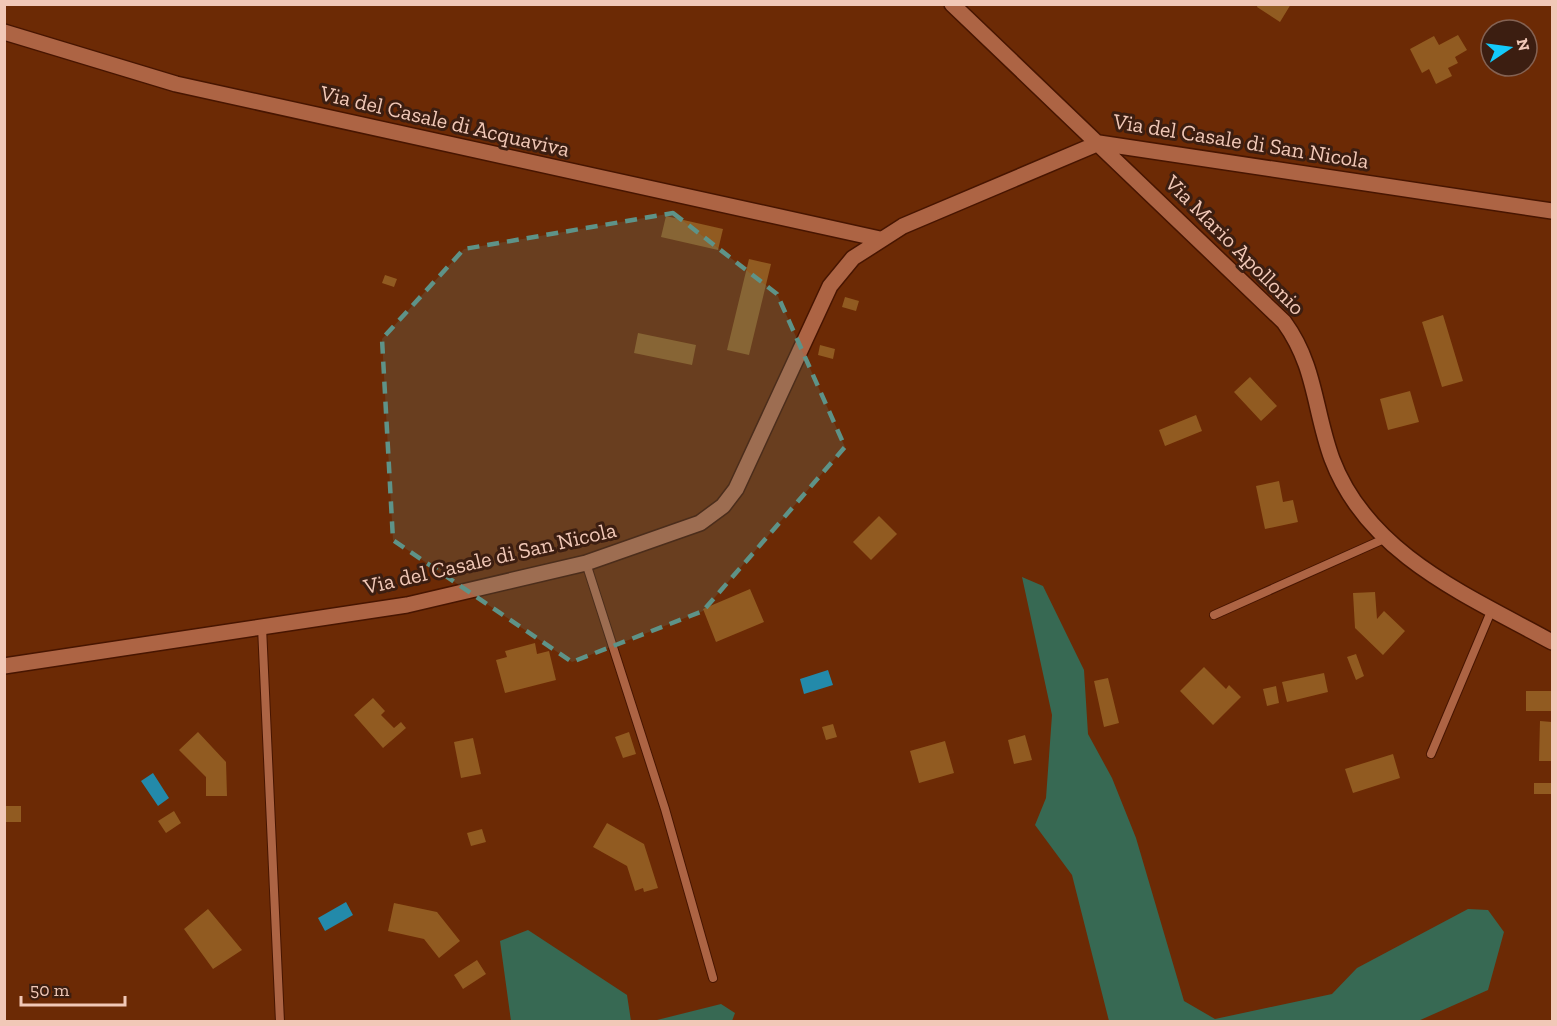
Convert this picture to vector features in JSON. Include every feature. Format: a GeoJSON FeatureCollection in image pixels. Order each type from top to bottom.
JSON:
{"type":"FeatureCollection","features":[{"type":"Feature","properties":{"kind":"street","name":"Via Mario Apollonio"},"geometry":{"type":"LineString","coordinates":[[952,4],[1258,295],[1292,332],[1311,371],[1333,460],[1357,505],[1384,539],[1417,565],[1552,642]]}},
{"type":"Feature","properties":{"kind":"street","name":"Via del Casale di Acquaviva"},"geometry":{"type":"LineString","coordinates":[[4,32],[176,84],[880,239]]}},
{"type":"Feature","properties":{"kind":"street","name":"Via del Casale di San Nicola"},"geometry":{"type":"LineString","coordinates":[[4,666],[406,605],[586,563],[680,532],[708,518],[723,506],[740,481],[830,286],[853,258],[903,226],[1099,143],[1552,211]]}},
{"type":"Feature","properties":{"kind":"lane"},"geometry":{"type":"LineString","coordinates":[[1214,615],[1384,539]]}},
{"type":"Feature","properties":{"kind":"lane"},"geometry":{"type":"LineString","coordinates":[[586,563],[665,809],[713,978]]}},
{"type":"Feature","properties":{"kind":"lane"},"geometry":{"type":"LineString","coordinates":[[1431,754],[1492,609]]}},
{"type":"Feature","properties":{"kind":"lane"},"geometry":{"type":"LineString","coordinates":[[262,627],[280,1022]]}},
{"type":"Feature","properties":{"kind":"highlighted area"},"geometry":{"type":"Polygon","coordinates":[[[673,213],[777,294],[845,447],[703,611],[572,662],[393,540],[382,339],[464,249],[673,213]]]}},
{"type":"Feature","properties":{"kind":"green space"},"geometry":{"type":"Polygon","coordinates":[[[1022,577],[1043,586],[1084,670],[1088,734],[1112,778],[1136,838],[1184,1001],[1215,1019],[1332,994],[1357,968],[1468,909],[1488,910],[1504,932],[1488,990],[1418,1021],[1109,1021],[1072,875],[1035,825],[1046,798],[1052,715],[1022,577]]]}},
{"type":"Feature","properties":{"kind":"green space"},"geometry":{"type":"Polygon","coordinates":[[[528,930],[627,995],[631,1021],[511,1021],[500,941],[528,930]]]}},
{"type":"Feature","properties":{"kind":"green space"},"geometry":{"type":"Polygon","coordinates":[[[721,1004],[735,1013],[732,1021],[653,1021],[721,1004]]]}},
{"type":"Feature","properties":{"kind":"water"},"geometry":{"type":"Polygon","coordinates":[[[828,670],[833,685],[804,694],[800,679],[828,670]]]}},
{"type":"Feature","properties":{"kind":"water"},"geometry":{"type":"Polygon","coordinates":[[[153,773],[169,798],[158,806],[141,781],[153,773]]]}},
{"type":"Feature","properties":{"kind":"water"},"geometry":{"type":"Polygon","coordinates":[[[346,902],[353,915],[325,931],[318,918],[346,902]]]}},
{"type":"Feature","properties":{"kind":"building"},"geometry":{"type":"Polygon","coordinates":[[[1258,4],[1291,4],[1280,22],[1257,7],[1258,4]]]}},
{"type":"Feature","properties":{"kind":"building"},"geometry":{"type":"Polygon","coordinates":[[[1458,35],[1467,50],[1455,57],[1458,63],[1448,68],[1452,76],[1436,84],[1429,69],[1422,73],[1410,49],[1434,36],[1439,45],[1458,35]]]}},
{"type":"Feature","properties":{"kind":"building"},"geometry":{"type":"Polygon","coordinates":[[[666,216],[723,229],[718,250],[661,237],[666,216]]]}},
{"type":"Feature","properties":{"kind":"building"},"geometry":{"type":"Polygon","coordinates":[[[749,259],[771,264],[749,355],[727,350],[749,259]]]}},
{"type":"Feature","properties":{"kind":"building"},"geometry":{"type":"Polygon","coordinates":[[[385,275],[397,279],[394,287],[382,283],[385,275]]]}},
{"type":"Feature","properties":{"kind":"building"},"geometry":{"type":"Polygon","coordinates":[[[845,297],[859,301],[856,311],[842,307],[845,297]]]}},
{"type":"Feature","properties":{"kind":"building"},"geometry":{"type":"Polygon","coordinates":[[[1443,315],[1463,381],[1442,387],[1422,322],[1443,315]]]}},
{"type":"Feature","properties":{"kind":"building"},"geometry":{"type":"Polygon","coordinates":[[[638,333],[696,345],[692,365],[634,353],[638,333]]]}},
{"type":"Feature","properties":{"kind":"building"},"geometry":{"type":"Polygon","coordinates":[[[820,345],[835,349],[833,359],[818,355],[820,345]]]}},
{"type":"Feature","properties":{"kind":"building"},"geometry":{"type":"Polygon","coordinates":[[[1250,377],[1277,406],[1261,421],[1234,392],[1250,377]]]}},
{"type":"Feature","properties":{"kind":"building"},"geometry":{"type":"Polygon","coordinates":[[[1410,391],[1419,422],[1388,430],[1380,399],[1410,391]]]}},
{"type":"Feature","properties":{"kind":"building"},"geometry":{"type":"Polygon","coordinates":[[[1196,415],[1202,431],[1165,446],[1159,430],[1196,415]]]}},
{"type":"Feature","properties":{"kind":"building"},"geometry":{"type":"Polygon","coordinates":[[[1279,481],[1283,502],[1293,500],[1298,522],[1265,529],[1256,486],[1279,481]]]}},
{"type":"Feature","properties":{"kind":"building"},"geometry":{"type":"Polygon","coordinates":[[[879,516],[897,534],[871,560],[853,542],[879,516]]]}},
{"type":"Feature","properties":{"kind":"building"},"geometry":{"type":"Polygon","coordinates":[[[750,589],[764,622],[716,642],[703,609],[750,589]]]}},
{"type":"Feature","properties":{"kind":"building"},"geometry":{"type":"Polygon","coordinates":[[[1375,592],[1377,619],[1384,611],[1405,631],[1383,655],[1355,628],[1353,593],[1375,592]]]}},
{"type":"Feature","properties":{"kind":"building"},"geometry":{"type":"Polygon","coordinates":[[[535,643],[537,654],[549,651],[556,680],[505,693],[496,660],[507,657],[505,651],[535,643]]]}},
{"type":"Feature","properties":{"kind":"building"},"geometry":{"type":"Polygon","coordinates":[[[1356,654],[1364,676],[1356,680],[1347,657],[1356,654]]]}},
{"type":"Feature","properties":{"kind":"building"},"geometry":{"type":"Polygon","coordinates":[[[1204,667],[1226,689],[1229,685],[1241,697],[1213,725],[1180,691],[1204,667]]]}},
{"type":"Feature","properties":{"kind":"building"},"geometry":{"type":"Polygon","coordinates":[[[1324,673],[1328,692],[1287,702],[1282,682],[1324,673]]]}},
{"type":"Feature","properties":{"kind":"building"},"geometry":{"type":"Polygon","coordinates":[[[1108,678],[1119,723],[1104,727],[1094,681],[1108,678]]]}},
{"type":"Feature","properties":{"kind":"building"},"geometry":{"type":"Polygon","coordinates":[[[1276,686],[1279,703],[1267,706],[1263,689],[1276,686]]]}},
{"type":"Feature","properties":{"kind":"building"},"geometry":{"type":"Polygon","coordinates":[[[1526,691],[1551,691],[1551,711],[1526,711],[1526,691]]]}},
{"type":"Feature","properties":{"kind":"building"},"geometry":{"type":"Polygon","coordinates":[[[373,698],[385,711],[381,715],[394,728],[401,722],[406,728],[383,748],[354,715],[373,698]]]}},
{"type":"Feature","properties":{"kind":"building"},"geometry":{"type":"Polygon","coordinates":[[[1540,721],[1552,722],[1552,761],[1539,761],[1540,721]]]}},
{"type":"Feature","properties":{"kind":"building"},"geometry":{"type":"Polygon","coordinates":[[[833,724],[837,737],[826,740],[822,727],[833,724]]]}},
{"type":"Feature","properties":{"kind":"building"},"geometry":{"type":"Polygon","coordinates":[[[198,732],[226,762],[227,796],[206,796],[206,777],[179,750],[198,732]]]}},
{"type":"Feature","properties":{"kind":"building"},"geometry":{"type":"Polygon","coordinates":[[[629,732],[636,754],[623,758],[615,737],[629,732]]]}},
{"type":"Feature","properties":{"kind":"building"},"geometry":{"type":"Polygon","coordinates":[[[1025,735],[1032,760],[1014,764],[1008,740],[1025,735]]]}},
{"type":"Feature","properties":{"kind":"building"},"geometry":{"type":"Polygon","coordinates":[[[473,738],[481,774],[461,778],[454,742],[473,738]]]}},
{"type":"Feature","properties":{"kind":"building"},"geometry":{"type":"Polygon","coordinates":[[[945,741],[954,773],[919,783],[910,751],[945,741]]]}},
{"type":"Feature","properties":{"kind":"building"},"geometry":{"type":"Polygon","coordinates":[[[1393,754],[1400,778],[1353,793],[1345,769],[1393,754]]]}},
{"type":"Feature","properties":{"kind":"building"},"geometry":{"type":"Polygon","coordinates":[[[1534,783],[1552,783],[1552,794],[1534,794],[1534,783]]]}},
{"type":"Feature","properties":{"kind":"building"},"geometry":{"type":"Polygon","coordinates":[[[4,806],[21,806],[21,822],[4,822],[4,806]]]}},
{"type":"Feature","properties":{"kind":"building"},"geometry":{"type":"Polygon","coordinates":[[[174,811],[181,823],[166,833],[158,821],[174,811]]]}},
{"type":"Feature","properties":{"kind":"building"},"geometry":{"type":"Polygon","coordinates":[[[607,823],[644,844],[658,888],[644,892],[643,888],[635,891],[627,866],[593,847],[607,823]]]}},
{"type":"Feature","properties":{"kind":"building"},"geometry":{"type":"Polygon","coordinates":[[[482,829],[486,842],[471,846],[467,833],[482,829]]]}},
{"type":"Feature","properties":{"kind":"building"},"geometry":{"type":"Polygon","coordinates":[[[394,903],[437,912],[460,941],[439,958],[424,939],[388,931],[394,903]]]}},
{"type":"Feature","properties":{"kind":"building"},"geometry":{"type":"Polygon","coordinates":[[[208,909],[242,950],[213,969],[184,929],[208,909]]]}},
{"type":"Feature","properties":{"kind":"building"},"geometry":{"type":"Polygon","coordinates":[[[477,960],[486,974],[463,989],[454,975],[477,960]]]}}]}
